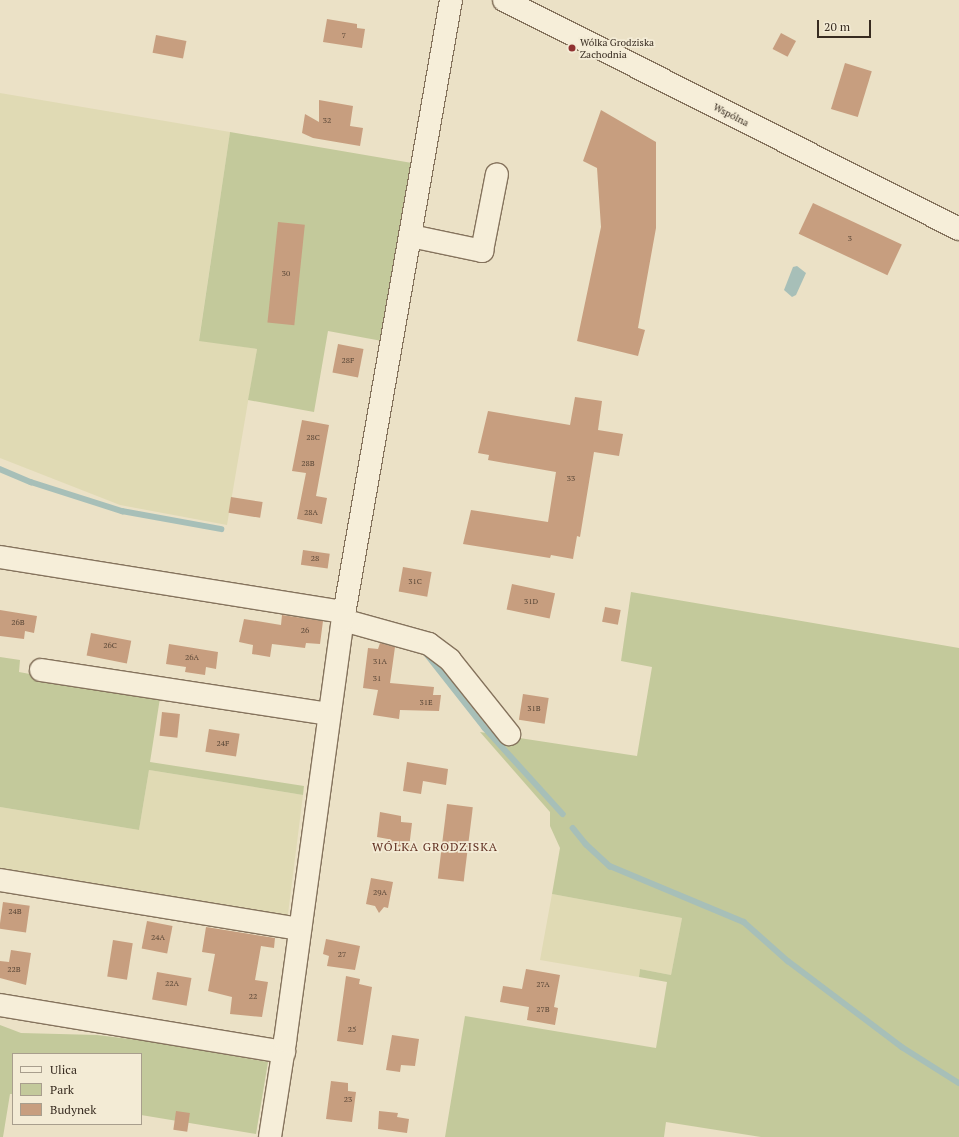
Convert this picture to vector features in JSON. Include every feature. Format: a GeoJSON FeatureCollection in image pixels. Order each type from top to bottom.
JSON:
{"type":"FeatureCollection","features":[{"type":"Feature","properties":{"kind":"street"},"geometry":{"type":"LineString","coordinates":[[270,1137],[284,1052],[343,616],[411,236],[451,0]]}},
{"type":"Feature","properties":{"kind":"street","name":"Wspólna"},"geometry":{"type":"LineString","coordinates":[[504,0],[959,229]]}},
{"type":"Feature","properties":{"kind":"street"},"geometry":{"type":"LineString","coordinates":[[411,236],[482,251],[497,174]]}},
{"type":"Feature","properties":{"kind":"street"},"geometry":{"type":"LineString","coordinates":[[0,557],[343,616],[429,644],[450,660],[509,734]]}},
{"type":"Feature","properties":{"kind":"street"},"geometry":{"type":"LineString","coordinates":[[41,670],[329,714]]}},
{"type":"Feature","properties":{"kind":"street"},"geometry":{"type":"LineString","coordinates":[[0,880],[300,929]]}},
{"type":"Feature","properties":{"kind":"street"},"geometry":{"type":"LineString","coordinates":[[0,1005],[284,1052]]}},
{"type":"Feature","properties":{"kind":"shaded area"},"geometry":{"type":"Polygon","coordinates":[[[0,93],[230,132],[199,340],[257,349],[227,525],[120,505],[0,458],[0,93]]]}},
{"type":"Feature","properties":{"kind":"shaded area"},"geometry":{"type":"Polygon","coordinates":[[[149,770],[303,795],[287,922],[0,875],[0,807],[139,830],[149,770]]]}},
{"type":"Feature","properties":{"kind":"shaded area"},"geometry":{"type":"Polygon","coordinates":[[[552,894],[682,918],[671,975],[640,969],[639,977],[540,960],[552,894]]]}},
{"type":"Feature","properties":{"kind":"green space"},"geometry":{"type":"Polygon","coordinates":[[[230,132],[412,163],[382,341],[328,331],[314,412],[248,400],[257,349],[199,341],[230,132]]]}},
{"type":"Feature","properties":{"kind":"green space"},"geometry":{"type":"Polygon","coordinates":[[[631,592],[959,648],[959,1137],[761,1137],[666,1122],[664,1137],[445,1137],[465,1016],[656,1048],[667,982],[639,977],[640,969],[671,975],[682,918],[552,894],[560,848],[550,826],[550,812],[480,732],[637,756],[652,667],[621,661],[631,592]]]}},
{"type":"Feature","properties":{"kind":"green space"},"geometry":{"type":"Polygon","coordinates":[[[0,657],[20,660],[19,672],[160,698],[150,762],[304,786],[303,795],[149,770],[139,830],[0,807],[0,657]]]}},
{"type":"Feature","properties":{"kind":"green space"},"geometry":{"type":"Polygon","coordinates":[[[0,1025],[21,1033],[97,1035],[154,1042],[268,1062],[256,1134],[142,1115],[142,1053],[12,1053],[12,1094],[10,1094],[3,1137],[0,1137],[0,1025]]]}},
{"type":"Feature","properties":{"kind":"water"},"geometry":{"type":"Polygon","coordinates":[[[797,266],[806,273],[796,295],[792,297],[784,290],[793,267],[797,266]]]}},
{"type":"Feature","properties":{"kind":"building"},"geometry":{"type":"Polygon","coordinates":[[[327,19],[357,24],[357,28],[365,29],[362,48],[323,42],[327,19]]]}},
{"type":"Feature","properties":{"kind":"building"},"geometry":{"type":"Polygon","coordinates":[[[781,33],[796,41],[788,57],[773,49],[781,33]]]}},
{"type":"Feature","properties":{"kind":"building"},"geometry":{"type":"Polygon","coordinates":[[[156,35],[186,41],[183,59],[153,53],[156,35]]]}},
{"type":"Feature","properties":{"kind":"building"},"geometry":{"type":"Polygon","coordinates":[[[845,63],[872,71],[858,117],[831,109],[845,63]]]}},
{"type":"Feature","properties":{"kind":"building"},"geometry":{"type":"Polygon","coordinates":[[[319,100],[353,106],[350,126],[363,128],[360,146],[313,138],[302,133],[305,114],[319,122],[319,100]]]}},
{"type":"Feature","properties":{"kind":"building"},"geometry":{"type":"Polygon","coordinates":[[[601,110],[656,142],[656,228],[638,328],[645,330],[638,356],[577,341],[601,227],[597,168],[583,161],[601,110]]]}},
{"type":"Feature","properties":{"kind":"building"},"geometry":{"type":"Polygon","coordinates":[[[813,203],[902,244],[887,275],[799,234],[813,203]]]}},
{"type":"Feature","properties":{"kind":"building"},"geometry":{"type":"Polygon","coordinates":[[[278,222],[305,225],[294,325],[267,322],[278,222]]]}},
{"type":"Feature","properties":{"kind":"building"},"geometry":{"type":"Polygon","coordinates":[[[338,344],[364,349],[358,377],[332,372],[338,344]]]}},
{"type":"Feature","properties":{"kind":"building"},"geometry":{"type":"Polygon","coordinates":[[[575,397],[602,401],[598,430],[623,434],[619,456],[594,452],[580,537],[577,536],[573,559],[551,555],[550,558],[463,544],[471,510],[548,522],[556,472],[488,460],[489,455],[478,453],[488,411],[570,425],[575,397]]]}},
{"type":"Feature","properties":{"kind":"building"},"geometry":{"type":"Polygon","coordinates":[[[302,420],[329,425],[316,496],[327,498],[322,524],[297,519],[306,473],[292,471],[302,420]]]}},
{"type":"Feature","properties":{"kind":"building"},"geometry":{"type":"Polygon","coordinates":[[[231,497],[263,502],[260,518],[228,513],[231,497]]]}},
{"type":"Feature","properties":{"kind":"building"},"geometry":{"type":"Polygon","coordinates":[[[303,550],[330,554],[328,569],[301,565],[303,550]]]}},
{"type":"Feature","properties":{"kind":"building"},"geometry":{"type":"Polygon","coordinates":[[[403,567],[432,572],[427,597],[399,592],[403,567]]]}},
{"type":"Feature","properties":{"kind":"building"},"geometry":{"type":"Polygon","coordinates":[[[512,584],[555,593],[550,619],[507,609],[512,584]]]}},
{"type":"Feature","properties":{"kind":"building"},"geometry":{"type":"Polygon","coordinates":[[[605,607],[621,610],[618,625],[602,622],[605,607]]]}},
{"type":"Feature","properties":{"kind":"building"},"geometry":{"type":"Polygon","coordinates":[[[0,610],[37,616],[34,633],[25,631],[24,639],[0,636],[0,610]]]}},
{"type":"Feature","properties":{"kind":"building"},"geometry":{"type":"Polygon","coordinates":[[[282,615],[323,621],[320,644],[306,643],[305,648],[272,644],[270,657],[252,654],[253,645],[239,642],[244,619],[281,625],[282,615]]]}},
{"type":"Feature","properties":{"kind":"building"},"geometry":{"type":"Polygon","coordinates":[[[91,633],[131,641],[127,663],[87,656],[91,633]]]}},
{"type":"Feature","properties":{"kind":"building"},"geometry":{"type":"Polygon","coordinates":[[[380,643],[395,647],[390,683],[434,687],[433,695],[441,695],[439,711],[400,710],[399,719],[373,715],[378,690],[363,688],[368,648],[378,649],[380,643]]]}},
{"type":"Feature","properties":{"kind":"building"},"geometry":{"type":"Polygon","coordinates":[[[169,644],[218,652],[216,669],[206,667],[205,675],[185,672],[186,667],[166,664],[169,644]]]}},
{"type":"Feature","properties":{"kind":"building"},"geometry":{"type":"Polygon","coordinates":[[[523,694],[549,698],[545,724],[519,720],[523,694]]]}},
{"type":"Feature","properties":{"kind":"building"},"geometry":{"type":"Polygon","coordinates":[[[162,712],[180,714],[177,738],[159,736],[162,712]]]}},
{"type":"Feature","properties":{"kind":"building"},"geometry":{"type":"Polygon","coordinates":[[[209,729],[240,734],[236,757],[205,752],[209,729]]]}},
{"type":"Feature","properties":{"kind":"building"},"geometry":{"type":"Polygon","coordinates":[[[407,762],[448,769],[446,785],[423,781],[421,794],[403,791],[407,762]]]}},
{"type":"Feature","properties":{"kind":"building"},"geometry":{"type":"Polygon","coordinates":[[[447,804],[473,807],[464,882],[438,878],[447,804]]]}},
{"type":"Feature","properties":{"kind":"building"},"geometry":{"type":"Polygon","coordinates":[[[380,812],[401,816],[401,822],[412,823],[409,848],[388,845],[388,839],[377,837],[380,812]]]}},
{"type":"Feature","properties":{"kind":"building"},"geometry":{"type":"Polygon","coordinates":[[[371,878],[393,882],[388,908],[384,907],[379,913],[375,906],[366,904],[371,878]]]}},
{"type":"Feature","properties":{"kind":"building"},"geometry":{"type":"Polygon","coordinates":[[[3,902],[30,906],[26,932],[0,929],[3,902]]]}},
{"type":"Feature","properties":{"kind":"building"},"geometry":{"type":"Polygon","coordinates":[[[147,921],[173,926],[167,953],[142,948],[147,921]]]}},
{"type":"Feature","properties":{"kind":"building"},"geometry":{"type":"Polygon","coordinates":[[[206,927],[275,938],[274,948],[261,946],[255,980],[268,982],[262,1017],[230,1014],[232,997],[208,991],[215,954],[202,952],[206,927]]]}},
{"type":"Feature","properties":{"kind":"building"},"geometry":{"type":"Polygon","coordinates":[[[326,939],[360,946],[355,970],[327,966],[329,956],[323,954],[326,939]]]}},
{"type":"Feature","properties":{"kind":"building"},"geometry":{"type":"Polygon","coordinates":[[[113,940],[133,943],[127,980],[107,977],[113,940]]]}},
{"type":"Feature","properties":{"kind":"building"},"geometry":{"type":"Polygon","coordinates":[[[11,950],[31,953],[26,985],[0,978],[0,961],[9,962],[11,950]]]}},
{"type":"Feature","properties":{"kind":"building"},"geometry":{"type":"Polygon","coordinates":[[[526,969],[560,975],[554,1007],[558,1008],[555,1025],[527,1020],[529,1007],[500,1002],[503,986],[522,989],[526,969]]]}},
{"type":"Feature","properties":{"kind":"building"},"geometry":{"type":"Polygon","coordinates":[[[157,972],[191,978],[187,1006],[152,1000],[157,972]]]}},
{"type":"Feature","properties":{"kind":"building"},"geometry":{"type":"Polygon","coordinates":[[[346,976],[360,979],[359,984],[372,987],[363,1045],[337,1041],[346,976]]]}},
{"type":"Feature","properties":{"kind":"building"},"geometry":{"type":"Polygon","coordinates":[[[392,1035],[419,1039],[415,1066],[401,1065],[400,1072],[386,1070],[392,1035]]]}},
{"type":"Feature","properties":{"kind":"building"},"geometry":{"type":"Polygon","coordinates":[[[331,1081],[348,1083],[348,1091],[356,1092],[352,1122],[326,1119],[331,1081]]]}},
{"type":"Feature","properties":{"kind":"building"},"geometry":{"type":"Polygon","coordinates":[[[176,1111],[190,1113],[187,1132],[173,1130],[176,1111]]]}},
{"type":"Feature","properties":{"kind":"building"},"geometry":{"type":"Polygon","coordinates":[[[379,1111],[398,1113],[397,1117],[409,1119],[407,1133],[378,1129],[379,1111]]]}},
{"type":"Feature","properties":{"kind":"waterway"},"geometry":{"type":"LineString","coordinates":[[0,469],[31,482],[122,511],[221,529]]}},
{"type":"Feature","properties":{"kind":"waterway"},"geometry":{"type":"LineString","coordinates":[[426,653],[485,728],[563,814]]}},
{"type":"Feature","properties":{"kind":"waterway"},"geometry":{"type":"LineString","coordinates":[[573,828],[586,844],[610,866],[744,922],[788,961],[902,1047],[959,1083]]}},
{"type":"Feature","properties":{"kind":"place","name":"Wólka Grodziska Zachodnia"},"geometry":{"type":"Point","coordinates":[572,48]}},
{"type":"Feature","properties":{"kind":"district","name":"WÓLKA GRODZISKA"},"geometry":{"type":"Point","coordinates":[435,847]}}]}
